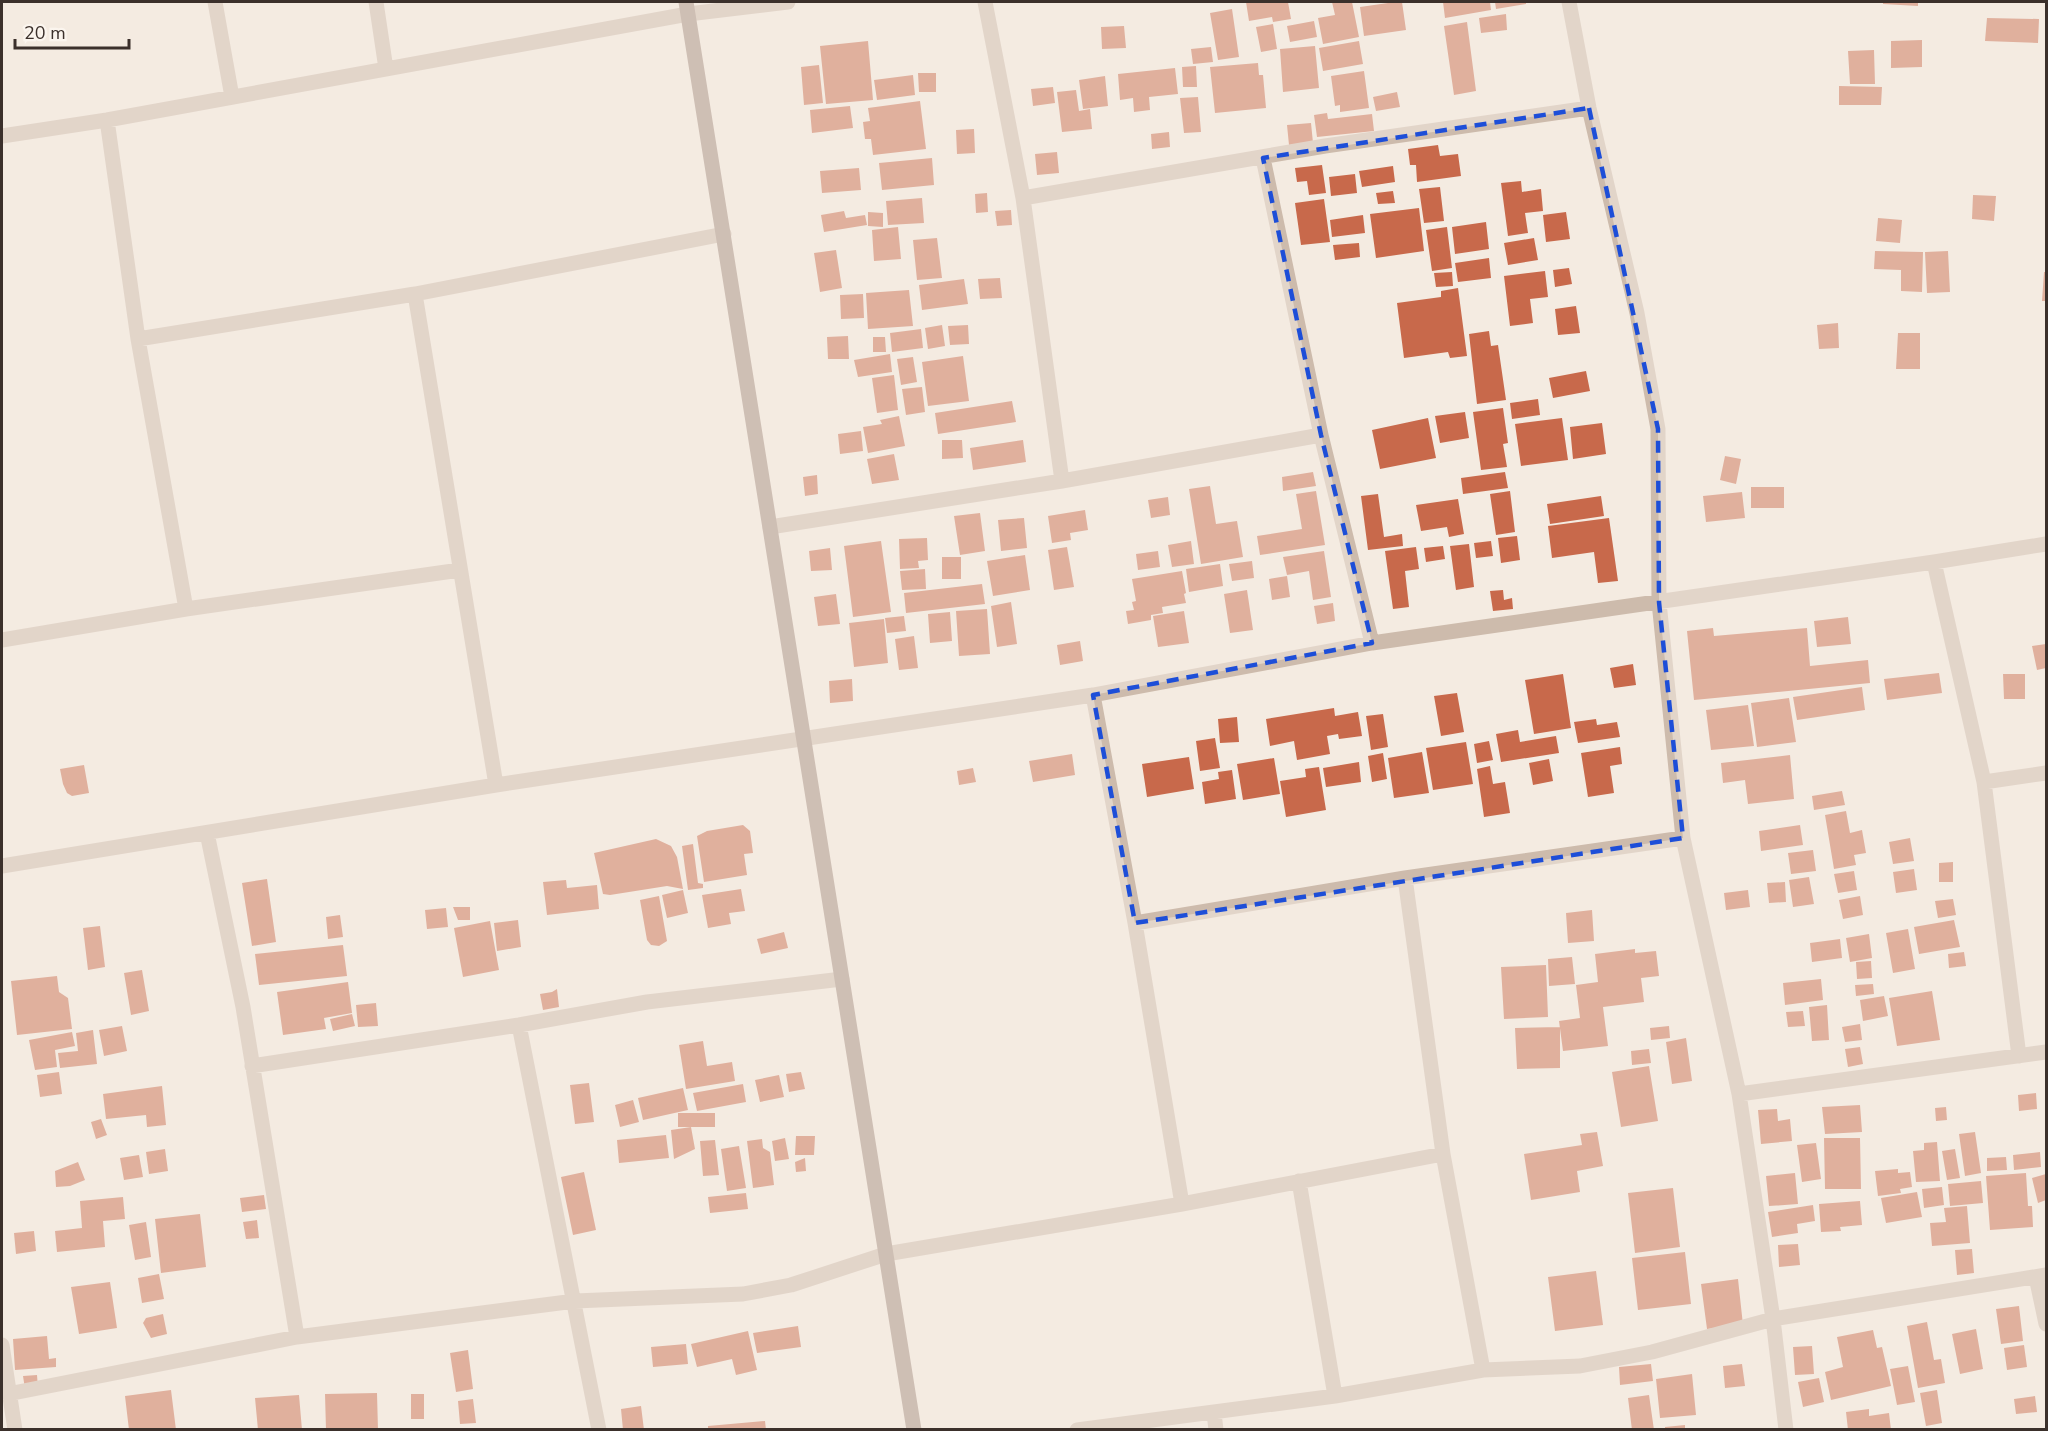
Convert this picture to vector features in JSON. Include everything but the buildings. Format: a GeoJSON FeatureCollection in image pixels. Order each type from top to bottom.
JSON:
{"type":"FeatureCollection","features":[{"type":"Feature","properties":{"kind":"street"},"geometry":{"type":"LineString","coordinates":[[215,2],[232,97]]}},
{"type":"Feature","properties":{"kind":"street"},"geometry":{"type":"LineString","coordinates":[[376,2],[386,69]]}},
{"type":"Feature","properties":{"kind":"street"},"geometry":{"type":"LineString","coordinates":[[2,136],[107,120],[386,69],[687,8],[788,2]]}},
{"type":"Feature","properties":{"kind":"street"},"geometry":{"type":"LineString","coordinates":[[985,2],[1023,198],[1062,481]]}},
{"type":"Feature","properties":{"kind":"street"},"geometry":{"type":"LineString","coordinates":[[1569,2],[1589,108],[1637,313],[1658,429],[1659,602],[1683,838],[1739,1094],[1773,1319],[1786,1430]]}},
{"type":"Feature","properties":{"kind":"street"},"geometry":{"type":"LineString","coordinates":[[687,8],[914,1430]]}},
{"type":"Feature","properties":{"kind":"street"},"geometry":{"type":"LineString","coordinates":[[1023,198],[1324,146],[1589,108]]}},
{"type":"Feature","properties":{"kind":"street"},"geometry":{"type":"LineString","coordinates":[[107,120],[138,339],[186,609]]}},
{"type":"Feature","properties":{"kind":"street"},"geometry":{"type":"LineString","coordinates":[[1263,158],[1321,435],[1372,643]]}},
{"type":"Feature","properties":{"kind":"street"},"geometry":{"type":"LineString","coordinates":[[138,339],[415,294],[724,234]]}},
{"type":"Feature","properties":{"kind":"street"},"geometry":{"type":"LineString","coordinates":[[415,294],[496,785]]}},
{"type":"Feature","properties":{"kind":"street"},"geometry":{"type":"LineString","coordinates":[[770,527],[1062,481],[1321,435]]}},
{"type":"Feature","properties":{"kind":"street"},"geometry":{"type":"LineString","coordinates":[[2,866],[496,785],[1093,695],[1372,643],[2046,544]]}},
{"type":"Feature","properties":{"kind":"street"},"geometry":{"type":"LineString","coordinates":[[1934,562],[1984,782],[2019,1056]]}},
{"type":"Feature","properties":{"kind":"street"},"geometry":{"type":"LineString","coordinates":[[2,640],[186,609],[460,570]]}},
{"type":"Feature","properties":{"kind":"street"},"geometry":{"type":"LineString","coordinates":[[1093,695],[1135,923],[1182,1204]]}},
{"type":"Feature","properties":{"kind":"street"},"geometry":{"type":"LineString","coordinates":[[1984,782],[2046,773]]}},
{"type":"Feature","properties":{"kind":"street"},"geometry":{"type":"LineString","coordinates":[[207,832],[243,1006],[297,1337]]}},
{"type":"Feature","properties":{"kind":"street"},"geometry":{"type":"LineString","coordinates":[[1135,923],[1405,878],[1683,838]]}},
{"type":"Feature","properties":{"kind":"street"},"geometry":{"type":"LineString","coordinates":[[1405,878],[1443,1154],[1482,1370]]}},
{"type":"Feature","properties":{"kind":"street"},"geometry":{"type":"LineString","coordinates":[[252,1066],[519,1025],[647,1002],[842,979]]}},
{"type":"Feature","properties":{"kind":"street"},"geometry":{"type":"LineString","coordinates":[[519,1025],[599,1430]]}},
{"type":"Feature","properties":{"kind":"street"},"geometry":{"type":"LineString","coordinates":[[1739,1094],[2046,1052]]}},
{"type":"Feature","properties":{"kind":"street"},"geometry":{"type":"LineString","coordinates":[[8,1394],[297,1337],[574,1301],[743,1294],[791,1285],[886,1254],[1182,1204],[1443,1154]]}},
{"type":"Feature","properties":{"kind":"street"},"geometry":{"type":"LineString","coordinates":[[1299,1181],[1335,1396]]}},
{"type":"Feature","properties":{"kind":"street"},"geometry":{"type":"LineString","coordinates":[[1077,1430],[1335,1396],[1482,1370],[1580,1366],[1652,1352],[1773,1319],[2041,1276],[2046,1324]]}},
{"type":"Feature","properties":{"kind":"street"},"geometry":{"type":"LineString","coordinates":[[2,1345],[15,1430]]}},
{"type":"Feature","properties":{"kind":"street"},"geometry":{"type":"LineString","coordinates":[[1214,1413],[1216,1430]]}},
{"type":"Feature","properties":{"kind":"highlighted area"},"geometry":{"type":"Polygon","coordinates":[[[1589,108],[1658,429],[1659,602],[1683,838],[1135,923],[1093,695],[1372,643],[1321,435],[1263,158],[1589,108]]]}}]}
